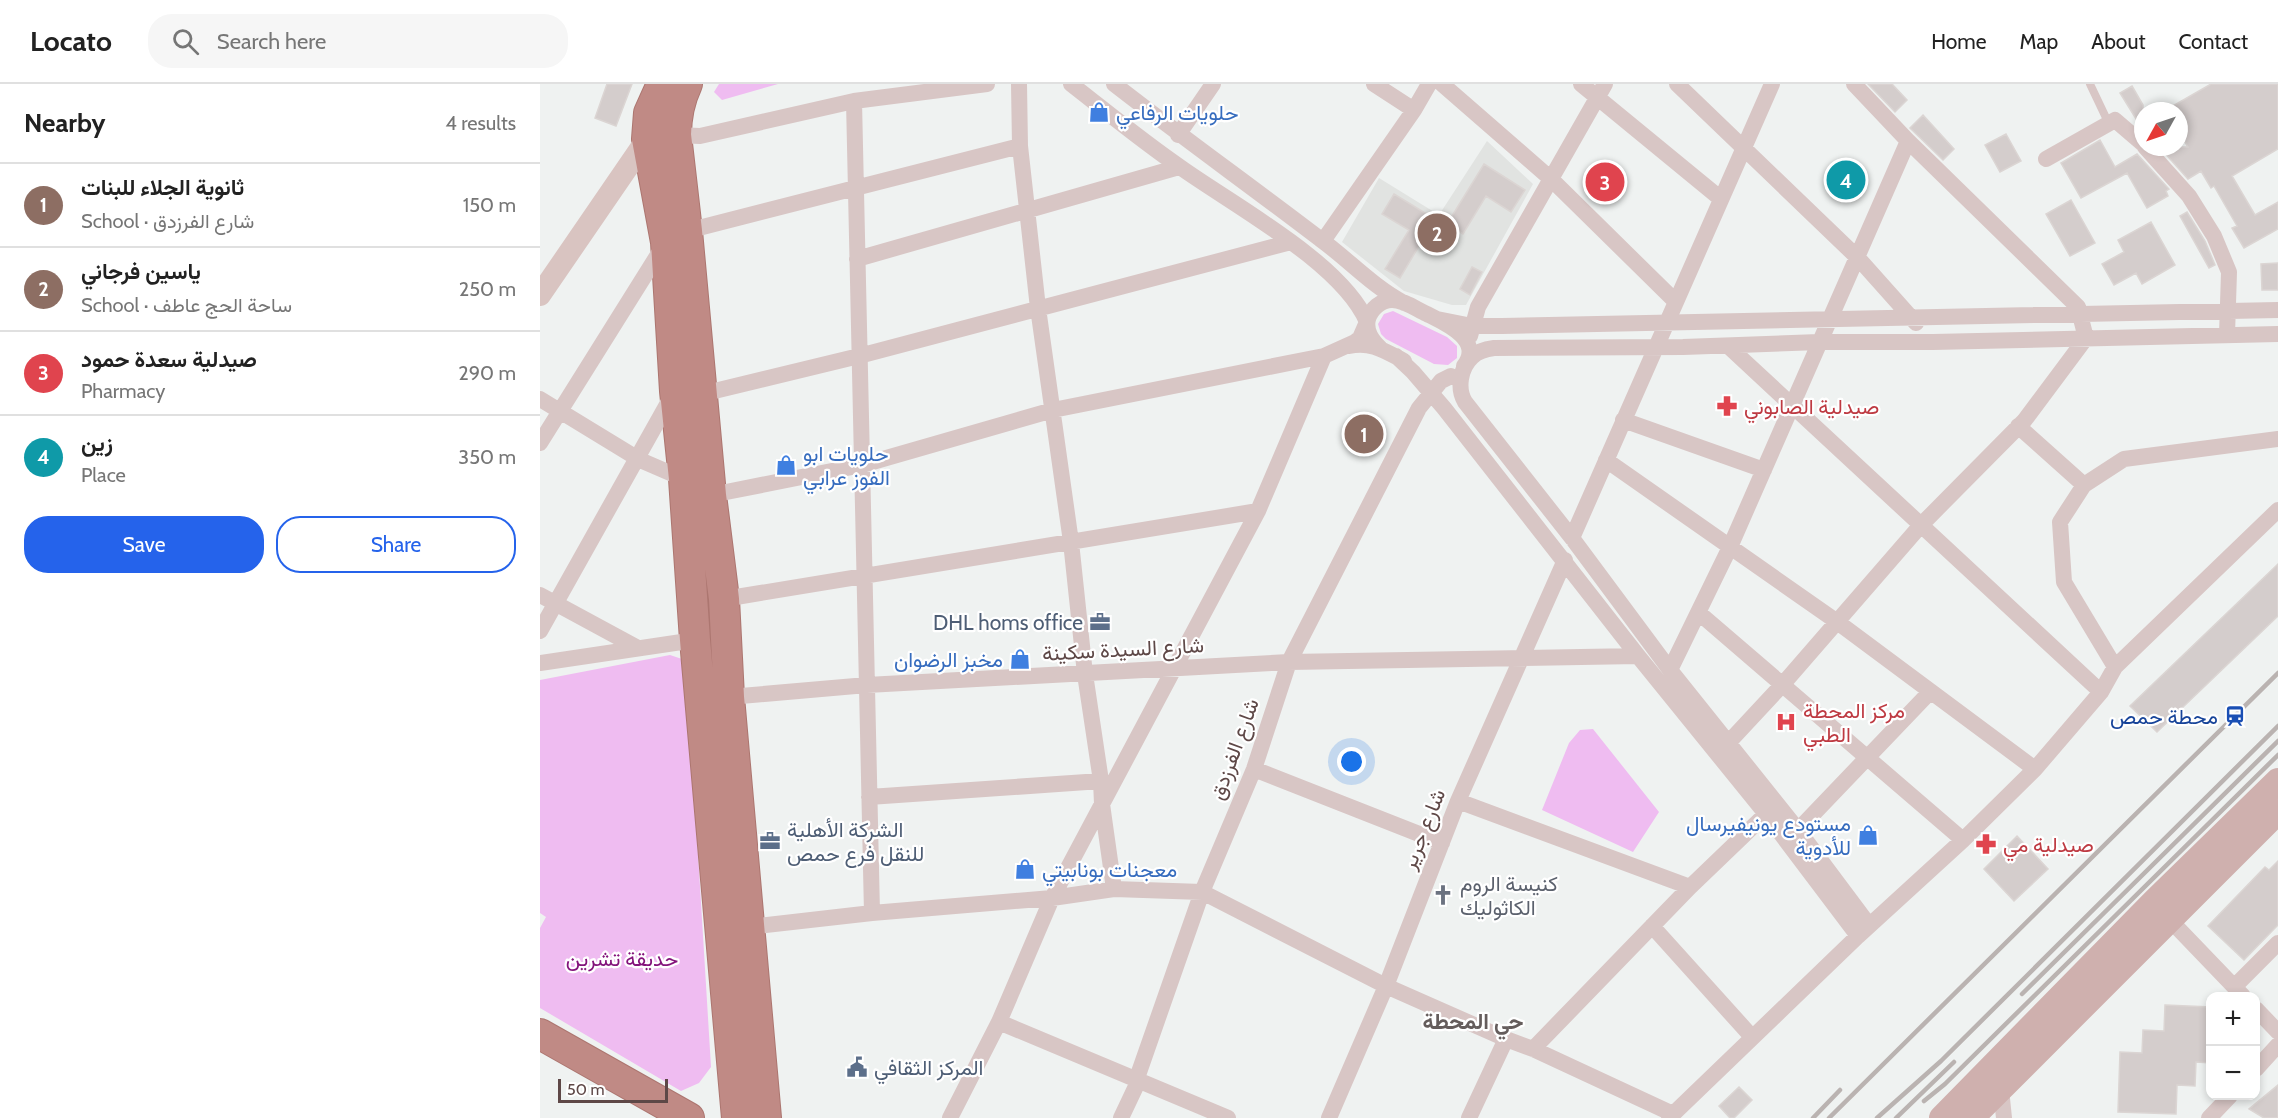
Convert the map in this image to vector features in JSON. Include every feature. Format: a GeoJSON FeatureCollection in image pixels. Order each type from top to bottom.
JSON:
{"type":"FeatureCollection","features":[{"type":"Feature","properties":{"kind":"highway"},"geometry":{"type":"LineString","coordinates":[[662,84],[649,113],[647,139],[677,237]]}},
{"type":"Feature","properties":{"kind":"highway"},"geometry":{"type":"LineString","coordinates":[[687,84],[679,102],[676,120],[677,237],[688,392],[684,479],[695,640],[737,1118]]}},
{"type":"Feature","properties":{"kind":"highway"},"geometry":{"type":"LineString","coordinates":[[688,392],[711,495],[724,599],[729,697],[766,1118]]}},
{"type":"Feature","properties":{"kind":"highway"},"geometry":{"type":"LineString","coordinates":[[540,1034],[689,1118]]}},
{"type":"Feature","properties":{"kind":"highway"},"geometry":{"type":"LineString","coordinates":[[540,1054],[653,1118]]}},
{"type":"Feature","properties":{"kind":"main road"},"geometry":{"type":"LineString","coordinates":[[540,295],[647,139],[661,133],[676,135]]}},
{"type":"Feature","properties":{"kind":"main road"},"geometry":{"type":"LineString","coordinates":[[1942,1118],[2155,901],[2278,781]]}},
{"type":"Feature","properties":{"kind":"main road"},"geometry":{"type":"LineString","coordinates":[[1971,1118],[2278,810]]}},
{"type":"Feature","properties":{"kind":"street"},"geometry":{"type":"LineString","coordinates":[[676,135],[700,136],[854,101],[987,84]]}},
{"type":"Feature","properties":{"kind":"street"},"geometry":{"type":"LineString","coordinates":[[1018,84],[1020,146],[1029,209],[1038,308],[1071,542],[1085,674],[1114,889]]}},
{"type":"Feature","properties":{"kind":"street"},"geometry":{"type":"LineString","coordinates":[[1071,84],[1179,167],[1291,242],[1360,306],[1372,341],[1380,348],[1430,375],[1451,376]]}},
{"type":"Feature","properties":{"kind":"street"},"geometry":{"type":"LineString","coordinates":[[1114,84],[1178,135],[1323,241],[1376,286],[1404,303],[1441,320],[1461,334],[1467,341],[1468,357]]}},
{"type":"Feature","properties":{"kind":"street"},"geometry":{"type":"LineString","coordinates":[[1178,135],[1214,84]]}},
{"type":"Feature","properties":{"kind":"street"},"geometry":{"type":"LineString","coordinates":[[1374,84],[1414,110]]}},
{"type":"Feature","properties":{"kind":"street"},"geometry":{"type":"LineString","coordinates":[[1323,241],[1414,110],[1429,84]]}},
{"type":"Feature","properties":{"kind":"street"},"geometry":{"type":"LineString","coordinates":[[1442,84],[1551,179],[1675,301]]}},
{"type":"Feature","properties":{"kind":"street"},"geometry":{"type":"LineString","coordinates":[[1581,84],[1601,90],[1721,199]]}},
{"type":"Feature","properties":{"kind":"street"},"geometry":{"type":"LineString","coordinates":[[1677,84],[1858,258],[1932,342]]}},
{"type":"Feature","properties":{"kind":"street"},"geometry":{"type":"LineString","coordinates":[[1572,538],[1772,84]]}},
{"type":"Feature","properties":{"kind":"street"},"geometry":{"type":"LineString","coordinates":[[1729,742],[1783,684],[1921,525],[2018,426],[2086,338],[2078,307],[1908,141],[1854,84]]}},
{"type":"Feature","properties":{"kind":"street"},"geometry":{"type":"LineString","coordinates":[[1441,320],[1462,319],[1472,314],[1478,307],[1601,90]]}},
{"type":"Feature","properties":{"kind":"street"},"geometry":{"type":"LineString","coordinates":[[854,101],[872,913]]}},
{"type":"Feature","properties":{"kind":"street"},"geometry":{"type":"LineString","coordinates":[[2046,159],[2115,120],[2134,136]]}},
{"type":"Feature","properties":{"kind":"street"},"geometry":{"type":"LineString","coordinates":[[1670,670],[1730,547],[1908,141]]}},
{"type":"Feature","properties":{"kind":"street"},"geometry":{"type":"LineString","coordinates":[[540,443],[559,411],[677,237],[1020,146]]}},
{"type":"Feature","properties":{"kind":"street"},"geometry":{"type":"LineString","coordinates":[[2153,156],[2188,196],[2214,236],[2229,272],[2227,335]]}},
{"type":"Feature","properties":{"kind":"street"},"geometry":{"type":"LineString","coordinates":[[857,259],[1179,167]]}},
{"type":"Feature","properties":{"kind":"street"},"geometry":{"type":"LineString","coordinates":[[540,632],[547,599],[637,458],[688,392],[859,356],[1291,242]]}},
{"type":"Feature","properties":{"kind":"street"},"geometry":{"type":"LineString","coordinates":[[711,495],[862,465],[1053,410],[1324,356],[1360,338],[1370,313],[1385,301],[1394,300],[1404,303]]}},
{"type":"Feature","properties":{"kind":"street"},"geometry":{"type":"LineString","coordinates":[[1478,307],[1472,326],[1460,395],[1572,538],[1670,670],[1798,830],[1864,930]]}},
{"type":"Feature","properties":{"kind":"street"},"geometry":{"type":"LineString","coordinates":[[1441,320],[1472,326],[1828,321],[2278,310]]}},
{"type":"Feature","properties":{"kind":"street","name":"شارع الفرزدق"},"geometry":{"type":"LineString","coordinates":[[1121,1118],[1137,1080],[1202,892],[1254,768],[1288,662],[1419,408],[1441,381],[1460,371],[1468,357],[1481,350],[1494,348],[1728,346],[1819,342],[1932,342],[2278,334]]}},
{"type":"Feature","properties":{"kind":"street"},"geometry":{"type":"LineString","coordinates":[[1346,347],[1367,344],[1380,348]]}},
{"type":"Feature","properties":{"kind":"street"},"geometry":{"type":"LineString","coordinates":[[1728,346],[2101,692]]}},
{"type":"Feature","properties":{"kind":"street"},"geometry":{"type":"LineString","coordinates":[[950,1118],[999,1022],[1052,898],[1258,511],[1324,356]]}},
{"type":"Feature","properties":{"kind":"street"},"geometry":{"type":"LineString","coordinates":[[1396,357],[1431,391],[1638,656],[1864,930]]}},
{"type":"Feature","properties":{"kind":"street"},"geometry":{"type":"LineString","coordinates":[[1413,372],[1420,383],[1422,395],[1419,408]]}},
{"type":"Feature","properties":{"kind":"street"},"geometry":{"type":"LineString","coordinates":[[540,399],[637,458],[684,479]]}},
{"type":"Feature","properties":{"kind":"street"},"geometry":{"type":"LineString","coordinates":[[1623,420],[1764,470]]}},
{"type":"Feature","properties":{"kind":"street"},"geometry":{"type":"LineString","coordinates":[[2018,426],[2084,485]]}},
{"type":"Feature","properties":{"kind":"street"},"geometry":{"type":"LineString","coordinates":[[2115,667],[2064,582],[2060,522],[2084,485],[2124,459],[2278,439]]}},
{"type":"Feature","properties":{"kind":"street"},"geometry":{"type":"LineString","coordinates":[[1606,460],[1836,621],[2035,769]]}},
{"type":"Feature","properties":{"kind":"street"},"geometry":{"type":"LineString","coordinates":[[749,927],[872,913],[1052,898],[1114,889],[1202,892],[1386,986],[1533,1049],[1671,1116],[2035,769],[2101,692],[2115,667],[2278,510]]}},
{"type":"Feature","properties":{"kind":"street"},"geometry":{"type":"LineString","coordinates":[[724,599],[1258,511]]}},
{"type":"Feature","properties":{"kind":"street","name":"شارع جرير"},"geometry":{"type":"LineString","coordinates":[[1329,1118],[1386,986],[1458,801],[1565,560]]}},
{"type":"Feature","properties":{"kind":"street"},"geometry":{"type":"LineString","coordinates":[[547,599],[638,648]]}},
{"type":"Feature","properties":{"kind":"street"},"geometry":{"type":"LineString","coordinates":[[1699,613],[1963,840]]}},
{"type":"Feature","properties":{"kind":"street"},"geometry":{"type":"LineString","coordinates":[[540,663],[695,640]]}},
{"type":"Feature","properties":{"kind":"street","name":"شارع السيدة سكينة"},"geometry":{"type":"LineString","coordinates":[[729,697],[867,685],[1288,662],[1638,656]]}},
{"type":"Feature","properties":{"kind":"street"},"geometry":{"type":"LineString","coordinates":[[1798,830],[1930,692]]}},
{"type":"Feature","properties":{"kind":"street"},"geometry":{"type":"LineString","coordinates":[[1254,768],[1442,843]]}},
{"type":"Feature","properties":{"kind":"street"},"geometry":{"type":"LineString","coordinates":[[869,797],[1101,781]]}},
{"type":"Feature","properties":{"kind":"street"},"geometry":{"type":"LineString","coordinates":[[1458,801],[1690,887]]}},
{"type":"Feature","properties":{"kind":"street"},"geometry":{"type":"LineString","coordinates":[[1533,1049],[1690,887],[1766,814]]}},
{"type":"Feature","properties":{"kind":"street"},"geometry":{"type":"LineString","coordinates":[[2170,920],[2239,992],[2278,943]]}},
{"type":"Feature","properties":{"kind":"street"},"geometry":{"type":"LineString","coordinates":[[1652,926],[1752,1037]]}},
{"type":"Feature","properties":{"kind":"street"},"geometry":{"type":"LineString","coordinates":[[2260,1013],[2278,1032]]}},
{"type":"Feature","properties":{"kind":"street"},"geometry":{"type":"LineString","coordinates":[[999,1022],[1228,1118]]}},
{"type":"Feature","properties":{"kind":"street"},"geometry":{"type":"LineString","coordinates":[[1469,1118],[1506,1039]]}},
{"type":"Feature","properties":{"kind":"street"},"geometry":{"type":"LineString","coordinates":[[2260,1065],[2278,1045]]}},
{"type":"Feature","properties":{"kind":"street"},"geometry":{"type":"LineString","coordinates":[[2001,1089],[2001,1108],[2004,1118]]}},
{"type":"Feature","properties":{"kind":"street"},"geometry":{"type":"LineString","coordinates":[[2209,1118],[2225,1100]]}},
{"type":"Feature","properties":{"kind":"lane"},"geometry":{"type":"LineString","coordinates":[[2090,84],[2109,124]]}},
{"type":"Feature","properties":{"kind":"shaded area"},"geometry":{"type":"Polygon","coordinates":[[[1487,141],[1533,184],[1466,305],[1452,305],[1404,291],[1342,242],[1379,178],[1439,215],[1487,141]]]}},
{"type":"Feature","properties":{"kind":"green space"},"geometry":{"type":"Polygon","coordinates":[[[719,84],[778,84],[722,100],[714,92],[719,84]]]}},
{"type":"Feature","properties":{"kind":"green space"},"geometry":{"type":"Polygon","coordinates":[[[1393,311],[1447,337],[1457,346],[1457,358],[1448,365],[1434,364],[1386,339],[1381,334],[1378,324],[1384,314],[1393,311]]]}},
{"type":"Feature","properties":{"kind":"green space","name":"حديقة تشرين"},"geometry":{"type":"Polygon","coordinates":[[[670,655],[682,659],[687,673],[711,1067],[699,1083],[681,1091],[540,1008],[540,928],[546,917],[540,913],[540,680],[670,655]]]}},
{"type":"Feature","properties":{"kind":"green space"},"geometry":{"type":"Polygon","coordinates":[[[1593,729],[1659,812],[1633,852],[1542,810],[1569,743],[1580,730],[1593,729]]]}},
{"type":"Feature","properties":{"kind":"building"},"geometry":{"type":"Polygon","coordinates":[[[607,84],[632,84],[616,126],[595,118],[607,84]]]}},
{"type":"Feature","properties":{"kind":"building"},"geometry":{"type":"Polygon","coordinates":[[[1868,84],[1892,84],[1907,100],[1895,112],[1868,84]]]}},
{"type":"Feature","properties":{"kind":"building"},"geometry":{"type":"Polygon","coordinates":[[[2211,84],[2278,84],[2278,149],[2232,176],[2255,215],[2278,202],[2278,229],[2244,248],[2232,228],[2237,226],[2214,186],[2211,188],[2201,171],[2188,179],[2167,156],[2188,156],[2188,102],[2180,102],[2211,84]]]}},
{"type":"Feature","properties":{"kind":"building"},"geometry":{"type":"Polygon","coordinates":[[[2132,86],[2141,102],[2134,102],[2134,116],[2120,93],[2132,86]]]}},
{"type":"Feature","properties":{"kind":"building"},"geometry":{"type":"Polygon","coordinates":[[[1923,115],[1954,149],[1943,160],[1910,128],[1923,115]]]}},
{"type":"Feature","properties":{"kind":"building"},"geometry":{"type":"Polygon","coordinates":[[[2006,134],[2021,161],[2000,172],[1985,145],[2006,134]]]}},
{"type":"Feature","properties":{"kind":"building"},"geometry":{"type":"Polygon","coordinates":[[[2100,140],[2115,167],[2134,156],[2139,156],[2169,189],[2166,191],[2168,196],[2147,208],[2127,173],[2081,198],[2061,163],[2100,140]]]}},
{"type":"Feature","properties":{"kind":"building"},"geometry":{"type":"Polygon","coordinates":[[[1484,164],[1525,190],[1511,212],[1486,196],[1463,234],[1447,224],[1484,164]]]}},
{"type":"Feature","properties":{"kind":"building"},"geometry":{"type":"Polygon","coordinates":[[[1394,194],[1435,219],[1400,278],[1385,269],[1409,230],[1382,214],[1394,194]]]}},
{"type":"Feature","properties":{"kind":"building"},"geometry":{"type":"Polygon","coordinates":[[[2071,200],[2095,243],[2070,256],[2046,214],[2071,200]]]}},
{"type":"Feature","properties":{"kind":"building"},"geometry":{"type":"Polygon","coordinates":[[[2187,212],[2205,241],[2215,265],[2209,268],[2180,216],[2187,212]]]}},
{"type":"Feature","properties":{"kind":"building"},"geometry":{"type":"Polygon","coordinates":[[[2151,222],[2175,265],[2142,284],[2136,273],[2114,285],[2102,264],[2124,252],[2118,240],[2151,222]]]}},
{"type":"Feature","properties":{"kind":"building"},"geometry":{"type":"Polygon","coordinates":[[[2278,263],[2278,290],[2262,290],[2261,264],[2278,263]]]}},
{"type":"Feature","properties":{"kind":"building"},"geometry":{"type":"Polygon","coordinates":[[[1472,267],[1482,272],[1470,295],[1460,289],[1472,267]]]}},
{"type":"Feature","properties":{"kind":"building"},"geometry":{"type":"Polygon","coordinates":[[[2278,564],[2278,616],[2157,732],[2130,706],[2278,564]]]}},
{"type":"Feature","properties":{"kind":"building"},"geometry":{"type":"Polygon","coordinates":[[[2017,836],[2048,869],[2014,901],[1984,869],[2017,836]]]}},
{"type":"Feature","properties":{"kind":"building"},"geometry":{"type":"Polygon","coordinates":[[[2278,861],[2278,925],[2244,960],[2208,926],[2265,867],[2269,870],[2278,861]]]}},
{"type":"Feature","properties":{"kind":"building"},"geometry":{"type":"Polygon","coordinates":[[[2165,1005],[2206,1007],[2206,1063],[2196,1062],[2195,1086],[2177,1085],[2176,1114],[2118,1112],[2120,1052],[2142,1053],[2143,1030],[2164,1031],[2165,1005]]]}},
{"type":"Feature","properties":{"kind":"building"},"geometry":{"type":"Polygon","coordinates":[[[2278,1085],[2278,1118],[2264,1118],[2249,1109],[2278,1085]]]}},
{"type":"Feature","properties":{"kind":"building"},"geometry":{"type":"Polygon","coordinates":[[[1739,1087],[1752,1100],[1734,1118],[1730,1118],[1719,1106],[1739,1087]]]}},
{"type":"Feature","properties":{"kind":"railway"},"geometry":{"type":"LineString","coordinates":[[1829,1118],[2278,673]]}},
{"type":"Feature","properties":{"kind":"railway"},"geometry":{"type":"LineString","coordinates":[[1877,1118],[1941,1061],[2278,726]]}},
{"type":"Feature","properties":{"kind":"railway"},"geometry":{"type":"LineString","coordinates":[[2022,994],[2278,741]]}},
{"type":"Feature","properties":{"kind":"railway"},"geometry":{"type":"LineString","coordinates":[[1924,1101],[1945,1084],[2278,755]]}},
{"type":"Feature","properties":{"kind":"railway"},"geometry":{"type":"LineString","coordinates":[[1896,1118],[1954,1062]]}},
{"type":"Feature","properties":{"kind":"railway"},"geometry":{"type":"LineString","coordinates":[[1813,1118],[1840,1090]]}},
{"type":"Feature","properties":{"kind":"place","name":"حلويات الرفاعي"},"geometry":{"type":"Point","coordinates":[1099,112]}},
{"type":"Feature","properties":{"kind":"place","name":"زين"},"geometry":{"type":"Point","coordinates":[1846,180]}},
{"type":"Feature","properties":{"kind":"place","name":"صيدلية سعدة حمود"},"geometry":{"type":"Point","coordinates":[1605,182]}},
{"type":"Feature","properties":{"kind":"place","name":"ياسين فرجاني"},"geometry":{"type":"Point","coordinates":[1437,233]}},
{"type":"Feature","properties":{"kind":"place","name":"صيدلية الصابوني"},"geometry":{"type":"Point","coordinates":[1727,406]}},
{"type":"Feature","properties":{"kind":"place","name":"ثانوية الجلاء للبنات"},"geometry":{"type":"Point","coordinates":[1364,434]}},
{"type":"Feature","properties":{"kind":"place","name":"حلويات ابو الفوز عرابي"},"geometry":{"type":"Point","coordinates":[786,465]}},
{"type":"Feature","properties":{"kind":"place","name":"DHL homs office"},"geometry":{"type":"Point","coordinates":[1100,622]}},
{"type":"Feature","properties":{"kind":"place","name":"مخبز الرضوان"},"geometry":{"type":"Point","coordinates":[1020,659]}},
{"type":"Feature","properties":{"kind":"place","name":"محطة حمص"},"geometry":{"type":"Point","coordinates":[2235,716]}},
{"type":"Feature","properties":{"kind":"place","name":"مركز المحطة الطبي"},"geometry":{"type":"Point","coordinates":[1786,722]}},
{"type":"Feature","properties":{"kind":"place","name":"مستودع يونيفيرسال للأدوية"},"geometry":{"type":"Point","coordinates":[1868,835]}},
{"type":"Feature","properties":{"kind":"place","name":"الشركة الأهلية للنقل فرع حمص"},"geometry":{"type":"Point","coordinates":[770,841]}},
{"type":"Feature","properties":{"kind":"place","name":"صيدلية مي"},"geometry":{"type":"Point","coordinates":[1986,844]}},
{"type":"Feature","properties":{"kind":"place","name":"معجنات بونابيتي"},"geometry":{"type":"Point","coordinates":[1025,869]}},
{"type":"Feature","properties":{"kind":"place","name":"كنيسة الروم الكاثوليك"},"geometry":{"type":"Point","coordinates":[1443,895]}},
{"type":"Feature","properties":{"kind":"place","name":"المركز الثقافي"},"geometry":{"type":"Point","coordinates":[857,1067]}},
{"type":"Feature","properties":{"kind":"district","name":"حي المحطة"},"geometry":{"type":"Point","coordinates":[1473,1021]}}]}
